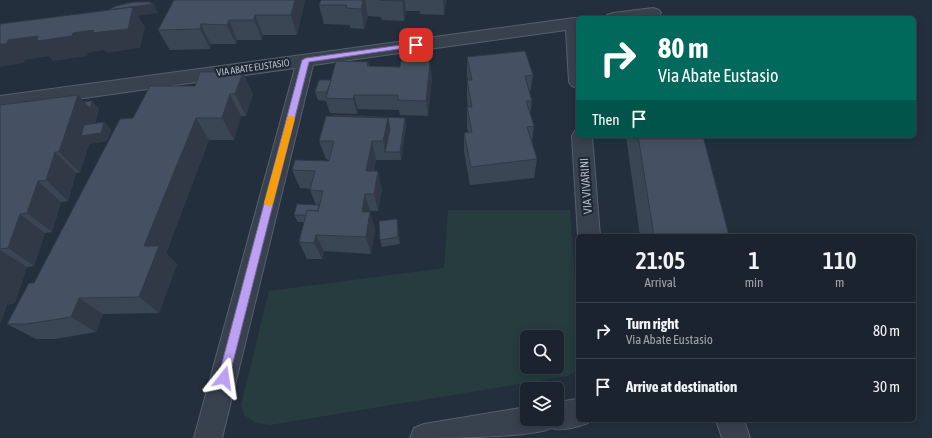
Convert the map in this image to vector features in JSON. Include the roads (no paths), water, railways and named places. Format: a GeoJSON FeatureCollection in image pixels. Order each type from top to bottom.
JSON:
{"type":"FeatureCollection","features":[{"type":"Feature","properties":{"kind":"street"},"geometry":{"type":"LineString","coordinates":[[629,16],[654,13]]}},
{"type":"Feature","properties":{"kind":"street","name":"VIA ABATE EUSTASIO"},"geometry":{"type":"LineString","coordinates":[[0,103],[576,23]]}},
{"type":"Feature","properties":{"kind":"street"},"geometry":{"type":"LineString","coordinates":[[208,438],[306,60]]}},
{"type":"Feature","properties":{"kind":"street","name":"VIA VIVARINI"},"geometry":{"type":"LineString","coordinates":[[582,138],[589,234]]}},
{"type":"Feature","properties":{"kind":"street"},"geometry":{"type":"LineString","coordinates":[[564,415],[576,413]]}},
{"type":"Feature","properties":{"kind":"street"},"geometry":{"type":"LineString","coordinates":[[731,422],[736,438]]}},
{"type":"Feature","properties":{"kind":"street"},"geometry":{"type":"LineString","coordinates":[[424,438],[476,434],[520,424]]}}]}
